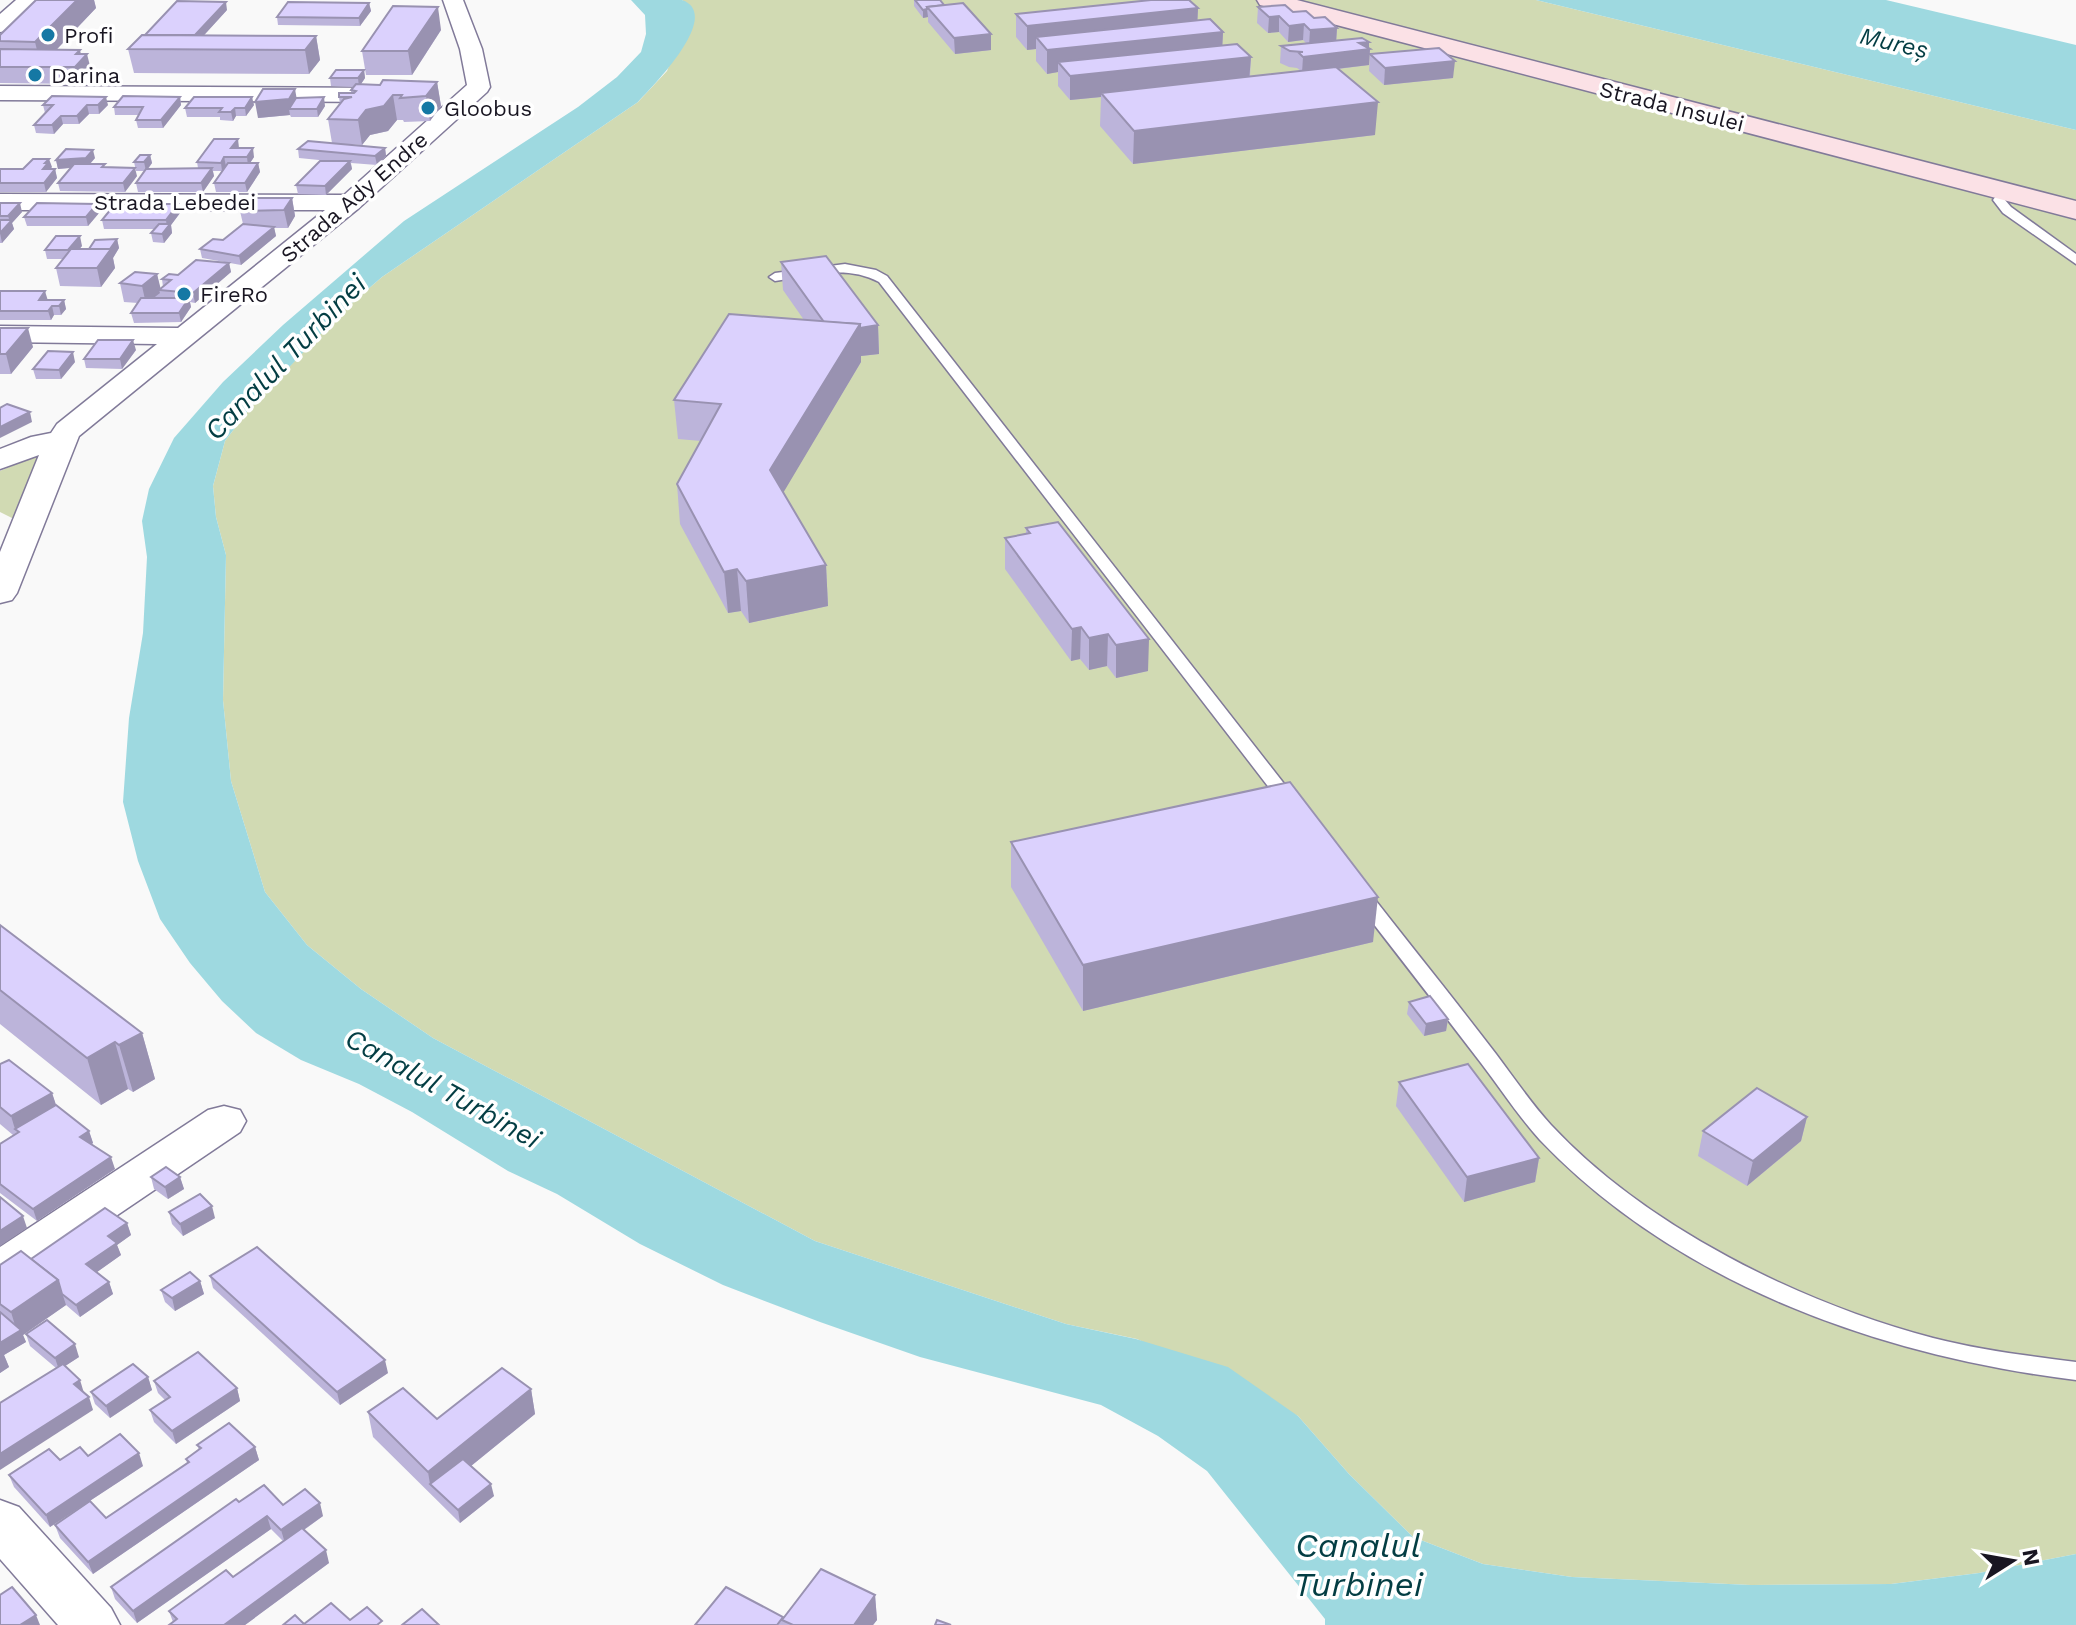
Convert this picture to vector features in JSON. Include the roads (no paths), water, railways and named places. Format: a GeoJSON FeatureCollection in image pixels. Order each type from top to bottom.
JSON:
{"type":"FeatureCollection","features":[{"type":"Feature","properties":{"kind":"street"},"geometry":{"type":"LineString","coordinates":[[0,26],[28,0]]}},
{"type":"Feature","properties":{"kind":"street","name":"Strada Ady Endre"},"geometry":{"type":"LineString","coordinates":[[0,593],[60,441],[80,418],[350,203],[454,96],[479,87],[453,0]]}},
{"type":"Feature","properties":{"kind":"street","name":"Strada Insulei"},"geometry":{"type":"LineString","coordinates":[[1269,0],[2076,210]]}},
{"type":"Feature","properties":{"kind":"street"},"geometry":{"type":"LineString","coordinates":[[0,93],[410,96]]}},
{"type":"Feature","properties":{"kind":"street","name":"Strada Lebedei"},"geometry":{"type":"LineString","coordinates":[[0,202],[350,203]]}},
{"type":"Feature","properties":{"kind":"street"},"geometry":{"type":"LineString","coordinates":[[0,334],[186,336]]}},
{"type":"Feature","properties":{"kind":"street"},"geometry":{"type":"LineString","coordinates":[[0,460],[42,443],[60,441]]}},
{"type":"Feature","properties":{"kind":"street"},"geometry":{"type":"LineString","coordinates":[[0,1271],[224,1121]]}},
{"type":"Feature","properties":{"kind":"street"},"geometry":{"type":"LineString","coordinates":[[0,1522],[92,1625]]}},
{"type":"Feature","properties":{"kind":"lane"},"geometry":{"type":"LineString","coordinates":[[2005,192],[1999,200],[2007,210],[2076,260]]}},
{"type":"Feature","properties":{"kind":"lane"},"geometry":{"type":"LineString","coordinates":[[775,277],[855,268],[872,271],[883,279],[1300,816]]}},
{"type":"Feature","properties":{"kind":"lane"},"geometry":{"type":"LineString","coordinates":[[1348,878],[1550,1137],[1613,1195],[1700,1253],[1815,1308],[1936,1346],[2034,1368],[2076,1371]]}},
{"type":"Feature","properties":{"kind":"water","name":"Canalul Turbinei"},"geometry":{"type":"Polygon","coordinates":[[[631,0],[682,0],[693,8],[695,20],[681,51],[638,102],[382,277],[339,314],[250,408],[225,441],[213,486],[216,517],[226,555],[223,700],[231,781],[265,892],[307,945],[361,989],[433,1038],[815,1241],[1066,1324],[1136,1339],[1228,1367],[1298,1416],[1349,1474],[1413,1537],[1483,1564],[1572,1577],[1751,1585],[1891,1584],[1979,1573],[2076,1554],[2076,1625],[1325,1625],[1325,1619],[1207,1471],[1158,1436],[1101,1405],[920,1357],[723,1285],[640,1244],[557,1194],[508,1171],[412,1112],[359,1084],[301,1060],[256,1033],[222,1001],[190,963],[160,919],[138,861],[123,802],[129,718],[143,633],[147,557],[142,521],[149,489],[174,438],[223,382],[283,325],[404,221],[578,107],[617,77],[641,52],[646,34],[645,15],[631,0]]]}},
{"type":"Feature","properties":{"kind":"water","name":"Mureș"},"geometry":{"type":"Polygon","coordinates":[[[1536,0],[1886,0],[2076,45],[2076,130],[1536,0]]]}},
{"type":"Feature","properties":{"kind":"place","name":"Profi"},"geometry":{"type":"Point","coordinates":[48,35]}},
{"type":"Feature","properties":{"kind":"place","name":"Darina"},"geometry":{"type":"Point","coordinates":[35,75]}},
{"type":"Feature","properties":{"kind":"place","name":"Gloobus"},"geometry":{"type":"Point","coordinates":[428,108]}},
{"type":"Feature","properties":{"kind":"place","name":"FireRo"},"geometry":{"type":"Point","coordinates":[184,294]}}]}
